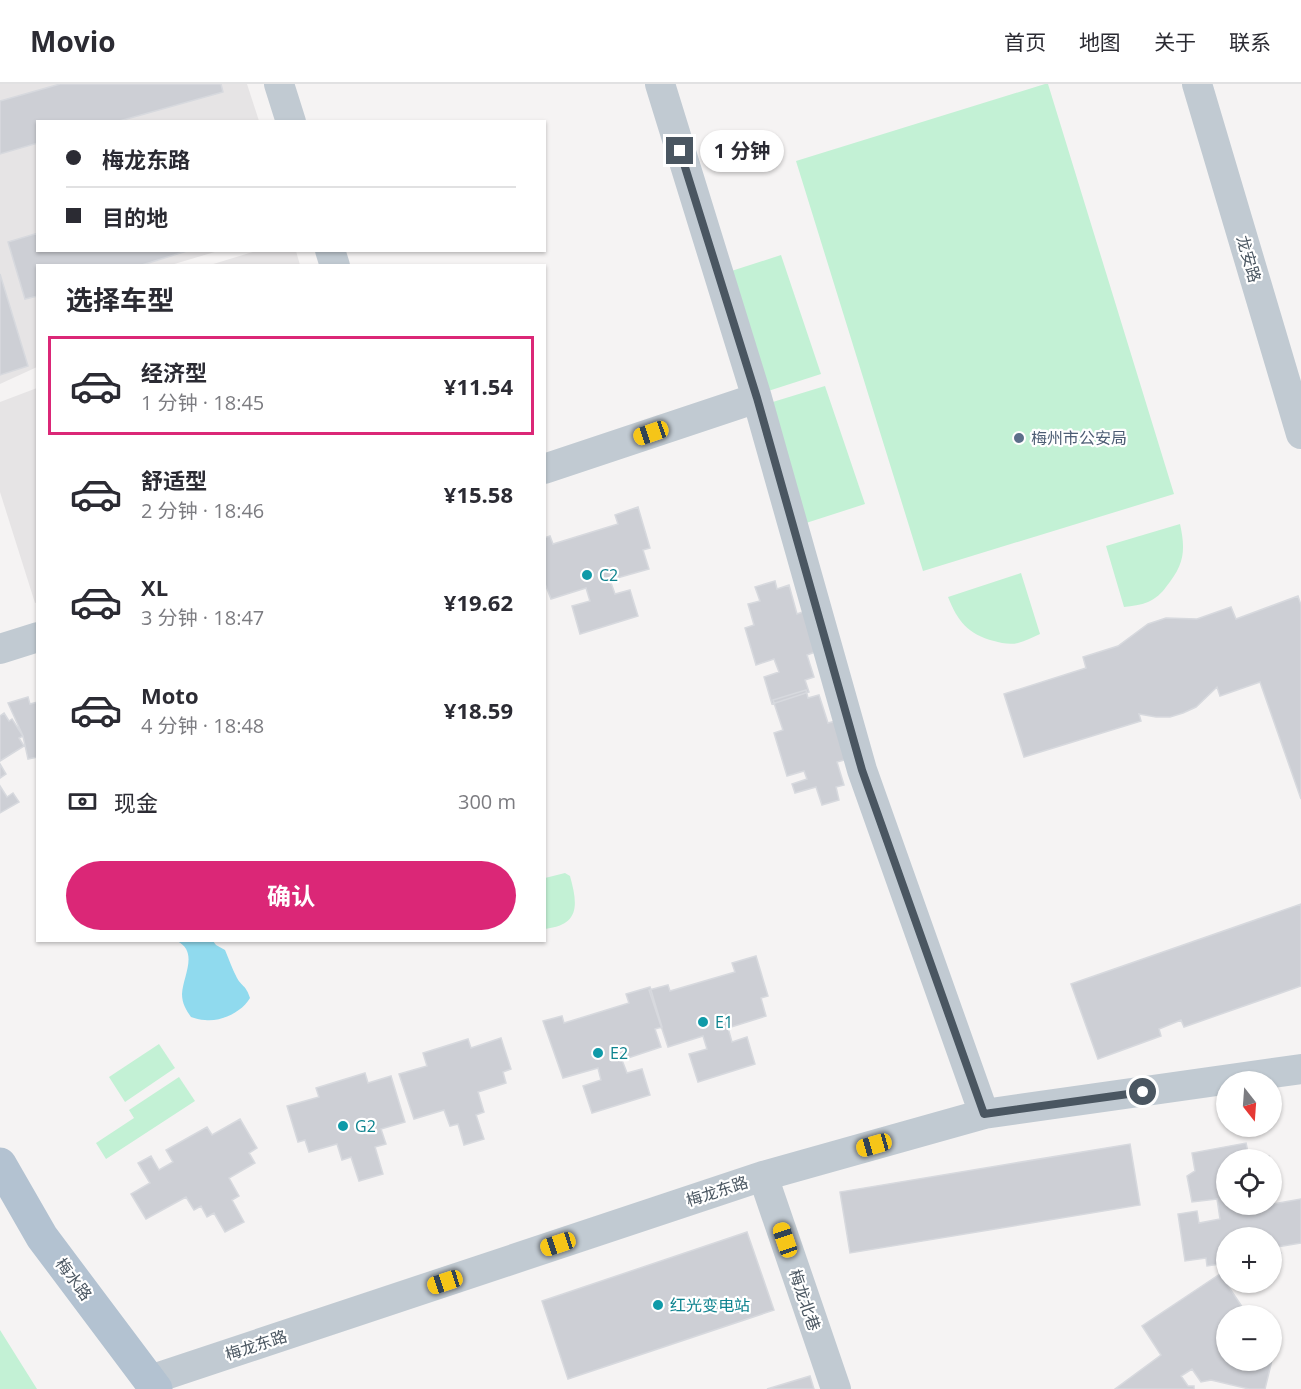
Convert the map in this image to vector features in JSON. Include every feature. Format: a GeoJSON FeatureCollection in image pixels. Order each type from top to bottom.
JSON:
{"type":"FeatureCollection","features":[{"type":"Feature","properties":{"kind":"main road","name":"梅水路"},"geometry":{"type":"LineString","coordinates":[[0,1164],[42,1237],[147,1386]]}},
{"type":"Feature","properties":{"kind":"main road","name":"梅水路"},"geometry":{"type":"LineString","coordinates":[[0,1196],[147,1386]]}},
{"type":"Feature","properties":{"kind":"street"},"geometry":{"type":"LineString","coordinates":[[279,84],[290,120]]}},
{"type":"Feature","properties":{"kind":"street"},"geometry":{"type":"LineString","coordinates":[[660,84],[757,398],[862,770],[984,1114]]}},
{"type":"Feature","properties":{"kind":"street","name":"龙安路"},"geometry":{"type":"LineString","coordinates":[[1197,84],[1301,434]]}},
{"type":"Feature","properties":{"kind":"street"},"geometry":{"type":"LineString","coordinates":[[546,468],[757,398]]}},
{"type":"Feature","properties":{"kind":"street"},"geometry":{"type":"LineString","coordinates":[[0,649],[36,638]]}},
{"type":"Feature","properties":{"kind":"street","name":"梅龙东路"},"geometry":{"type":"LineString","coordinates":[[147,1386],[763,1176],[984,1114],[1301,1069]]}},
{"type":"Feature","properties":{"kind":"street","name":"梅龙北巷"},"geometry":{"type":"LineString","coordinates":[[763,1176],[836,1389]]}},
{"type":"Feature","properties":{"kind":"shaded area"},"geometry":{"type":"Polygon","coordinates":[[[0,84],[247,84],[259,120],[36,120],[36,252],[215,252],[174,264],[36,264],[36,367],[0,384],[0,84]]]}},
{"type":"Feature","properties":{"kind":"shaded area"},"geometry":{"type":"Polygon","coordinates":[[[253,252],[296,252],[300,264],[213,264],[253,252]]]}},
{"type":"Feature","properties":{"kind":"shaded area"},"geometry":{"type":"Polygon","coordinates":[[[36,388],[35,603],[0,492],[0,402],[36,388]]]}},
{"type":"Feature","properties":{"kind":"green space"},"geometry":{"type":"Polygon","coordinates":[[[1048,84],[1174,494],[923,571],[796,161],[1048,84]]]}},
{"type":"Feature","properties":{"kind":"green space"},"geometry":{"type":"Polygon","coordinates":[[[781,255],[821,374],[759,394],[719,275],[781,255]]]}},
{"type":"Feature","properties":{"kind":"green space"},"geometry":{"type":"Polygon","coordinates":[[[825,386],[865,504],[803,524],[763,405],[825,386]]]}},
{"type":"Feature","properties":{"kind":"green space"},"geometry":{"type":"Polygon","coordinates":[[[1180,524],[1183,550],[1177,572],[1160,594],[1151,601],[1124,607],[1106,546],[1180,524]]]}},
{"type":"Feature","properties":{"kind":"green space"},"geometry":{"type":"Polygon","coordinates":[[[1021,573],[1040,634],[1012,644],[977,635],[965,626],[948,597],[1021,573]]]}},
{"type":"Feature","properties":{"kind":"green space"},"geometry":{"type":"Polygon","coordinates":[[[565,873],[570,876],[575,904],[574,912],[565,923],[546,929],[546,878],[565,873]]]}},
{"type":"Feature","properties":{"kind":"green space"},"geometry":{"type":"Polygon","coordinates":[[[159,1044],[175,1068],[125,1102],[109,1077],[159,1044]]]}},
{"type":"Feature","properties":{"kind":"green space"},"geometry":{"type":"Polygon","coordinates":[[[179,1077],[195,1101],[106,1159],[96,1143],[134,1118],[129,1110],[179,1077]]]}},
{"type":"Feature","properties":{"kind":"green space"},"geometry":{"type":"Polygon","coordinates":[[[0,1330],[37,1389],[0,1389],[0,1330]]]}},
{"type":"Feature","properties":{"kind":"water"},"geometry":{"type":"Polygon","coordinates":[[[178,942],[214,942],[225,950],[237,978],[250,998],[242,1008],[224,1018],[203,1020],[191,1017],[182,994],[189,958],[184,946],[178,942]]]}},
{"type":"Feature","properties":{"kind":"building"},"geometry":{"type":"Polygon","coordinates":[[[60,84],[221,84],[223,92],[123,120],[36,120],[36,144],[0,154],[0,101],[60,84]]]}},
{"type":"Feature","properties":{"kind":"building"},"geometry":{"type":"Polygon","coordinates":[[[36,234],[36,252],[184,252],[145,264],[36,264],[36,296],[25,299],[8,242],[36,234]]]}},
{"type":"Feature","properties":{"kind":"building"},"geometry":{"type":"Polygon","coordinates":[[[0,274],[28,366],[0,375],[0,274]]]}},
{"type":"Feature","properties":{"kind":"building","name":"C2"},"geometry":{"type":"Polygon","coordinates":[[[638,507],[650,548],[643,550],[649,569],[610,580],[615,594],[630,590],[638,616],[580,634],[572,606],[590,601],[586,588],[551,599],[546,586],[546,537],[550,536],[553,544],[618,524],[615,515],[638,507]]]}},
{"type":"Feature","properties":{"kind":"building"},"geometry":{"type":"Polygon","coordinates":[[[775,581],[777,589],[789,585],[797,614],[808,610],[818,651],[807,655],[814,677],[805,680],[809,692],[772,704],[764,677],[779,672],[774,659],[756,665],[745,628],[754,625],[748,604],[760,601],[755,587],[775,581]]]}},
{"type":"Feature","properties":{"kind":"building"},"geometry":{"type":"Polygon","coordinates":[[[1298,596],[1301,605],[1301,799],[1260,682],[1220,696],[1217,687],[1196,707],[1183,713],[1170,717],[1139,714],[1141,721],[1024,757],[1004,694],[1086,668],[1083,657],[1118,646],[1148,624],[1166,618],[1197,619],[1231,607],[1236,619],[1298,596]]]}},
{"type":"Feature","properties":{"kind":"building"},"geometry":{"type":"Polygon","coordinates":[[[806,690],[808,698],[819,695],[828,723],[839,720],[848,759],[837,762],[844,785],[836,787],[839,800],[822,805],[816,787],[795,793],[792,784],[807,779],[804,771],[787,776],[774,733],[783,730],[773,700],[806,690]]]}},
{"type":"Feature","properties":{"kind":"building"},"geometry":{"type":"Polygon","coordinates":[[[28,697],[30,704],[36,702],[36,757],[28,759],[23,736],[8,703],[28,697]]]}},
{"type":"Feature","properties":{"kind":"building"},"geometry":{"type":"Polygon","coordinates":[[[4,713],[9,721],[12,719],[23,736],[19,738],[24,746],[0,761],[0,716],[4,713]]]}},
{"type":"Feature","properties":{"kind":"building"},"geometry":{"type":"Polygon","coordinates":[[[0,764],[6,774],[0,778],[0,764]]]}},
{"type":"Feature","properties":{"kind":"building"},"geometry":{"type":"Polygon","coordinates":[[[0,786],[7,797],[13,793],[19,802],[0,813],[0,786]]]}},
{"type":"Feature","properties":{"kind":"building"},"geometry":{"type":"Polygon","coordinates":[[[1301,904],[1301,986],[1184,1027],[1181,1020],[1159,1029],[1161,1036],[1098,1059],[1071,984],[1301,904]]]}},
{"type":"Feature","properties":{"kind":"building","name":"E1"},"geometry":{"type":"Polygon","coordinates":[[[756,956],[768,996],[761,998],[766,1016],[728,1028],[732,1042],[747,1037],[755,1064],[698,1082],[689,1054],[707,1049],[703,1036],[668,1047],[649,990],[668,985],[670,991],[735,972],[732,963],[756,956]]]}},
{"type":"Feature","properties":{"kind":"building","name":"E2"},"geometry":{"type":"Polygon","coordinates":[[[650,987],[662,1027],[655,1029],[661,1047],[622,1060],[627,1073],[642,1069],[650,1095],[592,1113],[583,1086],[601,1080],[598,1068],[563,1078],[543,1021],[562,1016],[564,1023],[629,1003],[626,994],[650,987]]]}},
{"type":"Feature","properties":{"kind":"building"},"geometry":{"type":"Polygon","coordinates":[[[501,1038],[511,1069],[503,1072],[506,1083],[478,1092],[484,1112],[476,1115],[484,1139],[464,1145],[458,1124],[450,1126],[444,1110],[414,1119],[399,1074],[427,1066],[423,1053],[468,1039],[471,1048],[501,1038]]]}},
{"type":"Feature","properties":{"kind":"building","name":"G2"},"geometry":{"type":"Polygon","coordinates":[[[365,1073],[368,1083],[391,1076],[405,1122],[381,1129],[386,1144],[375,1147],[383,1174],[359,1181],[351,1157],[342,1160],[337,1144],[309,1152],[305,1140],[298,1142],[287,1106],[319,1097],[316,1088],[365,1073]]]}},
{"type":"Feature","properties":{"kind":"building"},"geometry":{"type":"Polygon","coordinates":[[[240,1119],[257,1148],[249,1153],[255,1163],[229,1178],[239,1196],[232,1200],[244,1222],[225,1232],[214,1213],[207,1217],[201,1206],[194,1210],[186,1197],[146,1219],[131,1194],[150,1183],[138,1163],[151,1156],[159,1170],[173,1162],[166,1150],[207,1127],[212,1135],[240,1119]]]}},
{"type":"Feature","properties":{"kind":"building"},"geometry":{"type":"Polygon","coordinates":[[[1246,1143],[1247,1149],[1216,1149],[1216,1199],[1192,1202],[1187,1176],[1195,1171],[1192,1153],[1246,1143]]]}},
{"type":"Feature","properties":{"kind":"building"},"geometry":{"type":"Polygon","coordinates":[[[1130,1144],[1140,1205],[850,1253],[840,1192],[1130,1144]]]}},
{"type":"Feature","properties":{"kind":"building"},"geometry":{"type":"Polygon","coordinates":[[[1301,1199],[1301,1243],[1282,1246],[1282,1227],[1216,1227],[1216,1265],[1207,1266],[1206,1258],[1185,1261],[1178,1214],[1197,1211],[1199,1223],[1220,1219],[1219,1215],[1282,1215],[1282,1202],[1301,1199]]]}},
{"type":"Feature","properties":{"kind":"building","name":"红光变电站"},"geometry":{"type":"Polygon","coordinates":[[[747,1232],[774,1310],[568,1379],[542,1301],[747,1232]]]}},
{"type":"Feature","properties":{"kind":"building"},"geometry":{"type":"Polygon","coordinates":[[[1216,1277],[1216,1293],[1233,1293],[1241,1305],[1216,1305],[1216,1371],[1269,1371],[1265,1389],[1249,1389],[1211,1380],[1201,1382],[1192,1369],[1181,1376],[1188,1386],[1194,1386],[1194,1389],[1115,1389],[1161,1355],[1142,1326],[1216,1277]]]}},
{"type":"Feature","properties":{"kind":"building"},"geometry":{"type":"Polygon","coordinates":[[[810,1376],[814,1389],[767,1389],[810,1376]]]}},
{"type":"Feature","properties":{"kind":"place","name":"梅州市公安局"},"geometry":{"type":"Point","coordinates":[1019,438]}},
{"type":"Feature","properties":{"kind":"place","name":"C2"},"geometry":{"type":"Point","coordinates":[587,575]}},
{"type":"Feature","properties":{"kind":"place","name":"E1"},"geometry":{"type":"Point","coordinates":[703,1022]}},
{"type":"Feature","properties":{"kind":"place","name":"E2"},"geometry":{"type":"Point","coordinates":[598,1053]}},
{"type":"Feature","properties":{"kind":"place","name":"G2"},"geometry":{"type":"Point","coordinates":[343,1126]}},
{"type":"Feature","properties":{"kind":"place","name":"红光变电站"},"geometry":{"type":"Point","coordinates":[658,1305]}},
{"type":"Feature","properties":{"kind":"route"},"geometry":{"type":"LineString","coordinates":[[680,151],[757,398],[862,770],[984,1114],[1143,1092]]}}]}
